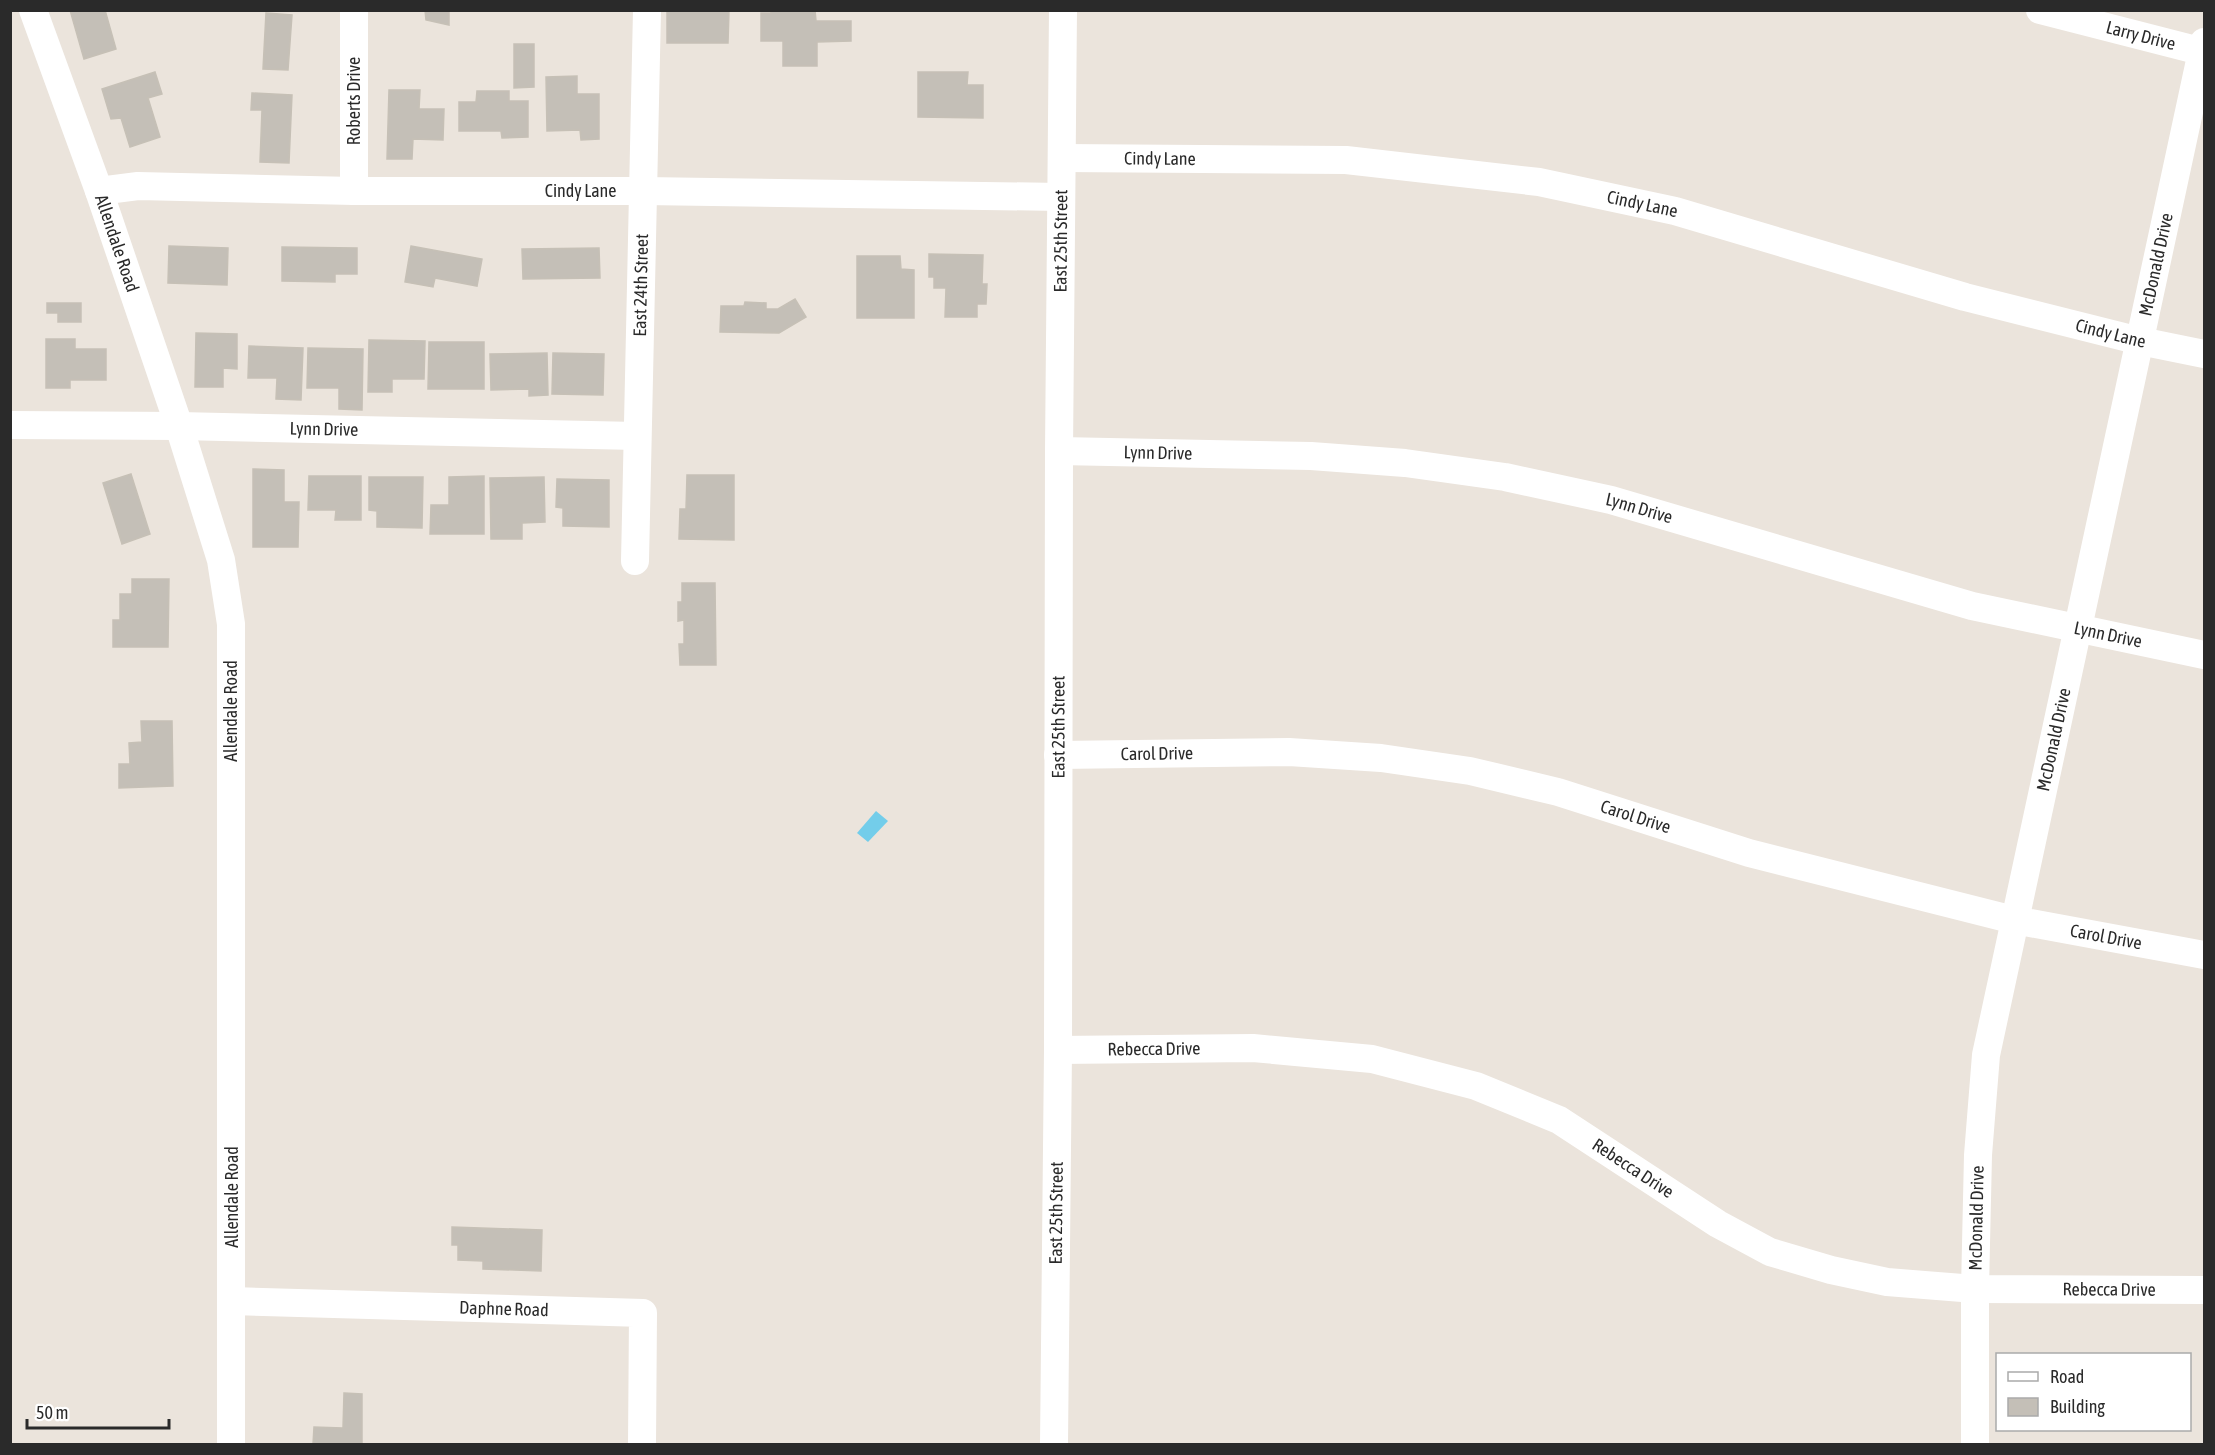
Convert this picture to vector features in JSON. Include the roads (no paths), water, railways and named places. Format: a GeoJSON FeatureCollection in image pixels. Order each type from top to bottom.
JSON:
{"type":"FeatureCollection","features":[{"type":"Feature","properties":{"kind":"street","name":"Allendale Road"},"geometry":{"type":"LineString","coordinates":[[33,10],[99,191],[179,426],[221,560],[231,624],[231,1444]]}},
{"type":"Feature","properties":{"kind":"street","name":"Roberts Drive"},"geometry":{"type":"LineString","coordinates":[[354,10],[354,191]]}},
{"type":"Feature","properties":{"kind":"street","name":"East 24th Street"},"geometry":{"type":"LineString","coordinates":[[635,561],[647,10]]}},
{"type":"Feature","properties":{"kind":"street","name":"East 25th Street"},"geometry":{"type":"LineString","coordinates":[[1054,1444],[1063,10]]}},
{"type":"Feature","properties":{"kind":"street","name":"Larry Drive"},"geometry":{"type":"LineString","coordinates":[[2040,10],[2204,48]]}},
{"type":"Feature","properties":{"kind":"street","name":"McDonald Drive"},"geometry":{"type":"LineString","coordinates":[[1975,1444],[1978,1155],[1986,1054],[2204,48]]}},
{"type":"Feature","properties":{"kind":"street","name":"Cindy Lane"},"geometry":{"type":"LineString","coordinates":[[1062,158],[1346,160],[1539,182],[1675,211],[1965,297],[2140,341],[2205,354]]}},
{"type":"Feature","properties":{"kind":"street","name":"Cindy Lane"},"geometry":{"type":"LineString","coordinates":[[99,191],[138,186],[354,191],[644,190],[1061,197]]}},
{"type":"Feature","properties":{"kind":"street","name":"Lynn Drive"},"geometry":{"type":"LineString","coordinates":[[10,425],[179,426],[637,436]]}},
{"type":"Feature","properties":{"kind":"street","name":"Lynn Drive"},"geometry":{"type":"LineString","coordinates":[[1059,451],[1311,456],[1405,463],[1505,477],[1611,500],[1972,606],[2205,655]]}},
{"type":"Feature","properties":{"kind":"street","name":"Carol Drive"},"geometry":{"type":"LineString","coordinates":[[1058,755],[1288,752],[1381,759],[1470,771],[1558,792],[1749,853],[2014,920],[2205,955]]}},
{"type":"Feature","properties":{"kind":"street","name":"Rebecca Drive"},"geometry":{"type":"LineString","coordinates":[[1058,1050],[1253,1048],[1372,1059],[1464,1083],[1559,1120],[1718,1224],[1770,1252],[1831,1270],[1887,1282],[1975,1289],[2205,1290]]}},
{"type":"Feature","properties":{"kind":"street","name":"Daphne Road"},"geometry":{"type":"LineString","coordinates":[[232,1301],[643,1313],[642,1444]]}},
{"type":"Feature","properties":{"kind":"water"},"geometry":{"type":"Polygon","coordinates":[[[876,811],[888,821],[868,842],[857,833],[876,811]]]}}]}
